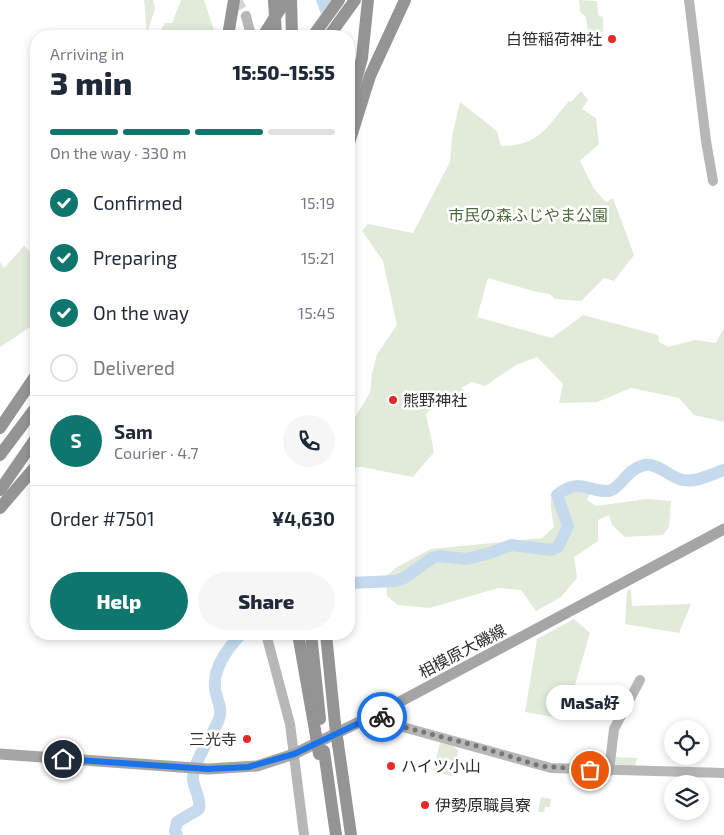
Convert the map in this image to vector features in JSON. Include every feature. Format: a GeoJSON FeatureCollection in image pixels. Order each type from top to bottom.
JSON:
{"type":"FeatureCollection","features":[{"type":"Feature","properties":{"kind":"highway"},"geometry":{"type":"LineString","coordinates":[[229,30],[234,0]]}},
{"type":"Feature","properties":{"kind":"highway"},"geometry":{"type":"LineString","coordinates":[[274,0],[276,30]]}},
{"type":"Feature","properties":{"kind":"highway"},"geometry":{"type":"LineString","coordinates":[[267,30],[286,0]]}},
{"type":"Feature","properties":{"kind":"highway"},"geometry":{"type":"LineString","coordinates":[[291,0],[292,30]]}},
{"type":"Feature","properties":{"kind":"highway"},"geometry":{"type":"LineString","coordinates":[[316,30],[339,0]]}},
{"type":"Feature","properties":{"kind":"highway"},"geometry":{"type":"LineString","coordinates":[[333,30],[355,0]]}},
{"type":"Feature","properties":{"kind":"highway"},"geometry":{"type":"LineString","coordinates":[[355,84],[362,58],[368,0]]}},
{"type":"Feature","properties":{"kind":"highway"},"geometry":{"type":"LineString","coordinates":[[355,122],[362,97],[405,0]]}},
{"type":"Feature","properties":{"kind":"highway"},"geometry":{"type":"LineString","coordinates":[[0,428],[30,384]]}},
{"type":"Feature","properties":{"kind":"highway"},"geometry":{"type":"LineString","coordinates":[[0,455],[30,416]]}},
{"type":"Feature","properties":{"kind":"highway"},"geometry":{"type":"LineString","coordinates":[[0,490],[30,447]]}},
{"type":"Feature","properties":{"kind":"highway"},"geometry":{"type":"LineString","coordinates":[[0,508],[30,473]]}},
{"type":"Feature","properties":{"kind":"highway"},"geometry":{"type":"LineString","coordinates":[[299,640],[318,730],[335,832]]}},
{"type":"Feature","properties":{"kind":"highway"},"geometry":{"type":"LineString","coordinates":[[310,640],[318,730]]}},
{"type":"Feature","properties":{"kind":"highway"},"geometry":{"type":"LineString","coordinates":[[327,640],[334,711]]}},
{"type":"Feature","properties":{"kind":"highway"},"geometry":{"type":"LineString","coordinates":[[330,640],[335,724],[351,835]]}},
{"type":"Feature","properties":{"kind":"main road","name":"相模原大磯線"},"geometry":{"type":"LineString","coordinates":[[0,754],[205,768],[257,766],[294,754],[378,714],[724,530]]}},
{"type":"Feature","properties":{"kind":"street"},"geometry":{"type":"LineString","coordinates":[[689,0],[706,141],[713,181]]}},
{"type":"Feature","properties":{"kind":"street"},"geometry":{"type":"LineString","coordinates":[[246,16],[250,30]]}},
{"type":"Feature","properties":{"kind":"street"},"geometry":{"type":"LineString","coordinates":[[268,640],[290,724],[304,835]]}},
{"type":"Feature","properties":{"kind":"street"},"geometry":{"type":"LineString","coordinates":[[609,771],[614,729],[640,680]]}},
{"type":"Feature","properties":{"kind":"street"},"geometry":{"type":"LineString","coordinates":[[378,714],[392,724],[552,768],[724,773]]}},
{"type":"Feature","properties":{"kind":"green space"},"geometry":{"type":"Polygon","coordinates":[[[144,0],[153,0],[155,8],[147,30],[144,0]]]}},
{"type":"Feature","properties":{"kind":"green space"},"geometry":{"type":"Polygon","coordinates":[[[181,0],[204,0],[214,30],[161,30],[165,23],[172,23],[181,0]]]}},
{"type":"Feature","properties":{"kind":"green space"},"geometry":{"type":"Polygon","coordinates":[[[579,0],[597,1],[598,15],[603,17],[603,32],[588,31],[586,17],[580,12],[579,0]]]}},
{"type":"Feature","properties":{"kind":"green space","name":"市民の森ふじやま公園"},"geometry":{"type":"Polygon","coordinates":[[[581,91],[588,100],[582,109],[596,118],[599,144],[580,161],[594,189],[606,202],[613,198],[634,255],[614,281],[604,278],[581,301],[555,299],[550,294],[488,278],[477,317],[552,338],[583,315],[658,335],[659,342],[668,347],[695,340],[716,343],[724,328],[724,422],[694,415],[679,398],[631,388],[597,402],[559,403],[563,384],[537,357],[516,365],[485,386],[472,382],[461,388],[471,397],[457,407],[435,406],[426,414],[434,452],[413,477],[361,467],[355,468],[355,417],[370,393],[372,373],[377,354],[397,325],[383,261],[362,231],[368,224],[413,233],[450,162],[452,136],[460,102],[497,131],[501,146],[525,143],[533,139],[548,127],[569,101],[571,102],[581,91]]]}},
{"type":"Feature","properties":{"kind":"green space"},"geometry":{"type":"Polygon","coordinates":[[[24,246],[30,252],[30,327],[0,347],[0,262],[4,268],[24,246]]]}},
{"type":"Feature","properties":{"kind":"green space"},"geometry":{"type":"Polygon","coordinates":[[[582,482],[591,492],[587,500],[596,506],[647,499],[671,501],[669,527],[663,535],[625,537],[612,525],[609,515],[598,520],[598,541],[574,557],[577,578],[561,597],[536,611],[521,590],[498,588],[430,608],[398,605],[387,596],[386,576],[397,567],[431,549],[542,538],[554,527],[551,504],[554,494],[564,485],[582,482]]]}},
{"type":"Feature","properties":{"kind":"green space"},"geometry":{"type":"Polygon","coordinates":[[[631,589],[632,606],[691,604],[679,633],[625,624],[627,591],[631,589]]]}},
{"type":"Feature","properties":{"kind":"green space"},"geometry":{"type":"Polygon","coordinates":[[[574,619],[590,633],[565,719],[525,712],[537,639],[574,619]]]}},
{"type":"Feature","properties":{"kind":"green space"},"geometry":{"type":"Polygon","coordinates":[[[440,743],[451,745],[458,750],[455,774],[451,776],[433,771],[440,743]]]}},
{"type":"Feature","properties":{"kind":"green space"},"geometry":{"type":"Polygon","coordinates":[[[615,757],[637,758],[635,767],[614,766],[615,757]]]}},
{"type":"Feature","properties":{"kind":"green space"},"geometry":{"type":"Polygon","coordinates":[[[541,797],[551,799],[550,807],[545,807],[544,812],[538,812],[541,797]]]}},
{"type":"Feature","properties":{"kind":"water"},"geometry":{"type":"Polygon","coordinates":[[[316,0],[332,0],[321,14],[316,0]]]}},
{"type":"Feature","properties":{"kind":"waterway"},"geometry":{"type":"LineString","coordinates":[[355,583],[396,581],[404,578],[432,558],[440,556],[466,559],[511,545],[551,550],[558,547],[568,526],[557,495],[571,487],[578,486],[601,491],[612,490],[633,470],[645,465],[655,466],[678,479],[688,481],[724,470]]}},
{"type":"Feature","properties":{"kind":"waterway"},"geometry":{"type":"LineString","coordinates":[[177,835],[175,831],[177,822],[199,809],[199,801],[193,779],[194,772],[199,757],[220,715],[215,688],[216,673],[222,658],[236,640]]}},
{"type":"Feature","properties":{"kind":"tunnel"},"geometry":{"type":"LineString","coordinates":[[237,0],[246,16]]}},
{"type":"Feature","properties":{"kind":"way so far"},"geometry":{"type":"LineString","coordinates":[[382,717],[392,724],[477,746],[531,763],[552,768],[590,770]]}},
{"type":"Feature","properties":{"kind":"place","name":"白笹稲荷神社"},"geometry":{"type":"Point","coordinates":[612,39]}},
{"type":"Feature","properties":{"kind":"place","name":"熊野神社"},"geometry":{"type":"Point","coordinates":[393,400]}},
{"type":"Feature","properties":{"kind":"place","name":"三光寺"},"geometry":{"type":"Point","coordinates":[247,739]}},
{"type":"Feature","properties":{"kind":"place","name":"ハイツ小山"},"geometry":{"type":"Point","coordinates":[391,766]}},
{"type":"Feature","properties":{"kind":"place","name":"MaSa好"},"geometry":{"type":"Point","coordinates":[590,770]}},
{"type":"Feature","properties":{"kind":"place","name":"伊勢原職員寮"},"geometry":{"type":"Point","coordinates":[425,805]}},
{"type":"Feature","properties":{"kind":"route"},"geometry":{"type":"LineString","coordinates":[[63,759],[208,769],[257,766],[294,754],[378,714],[382,717]]}}]}
